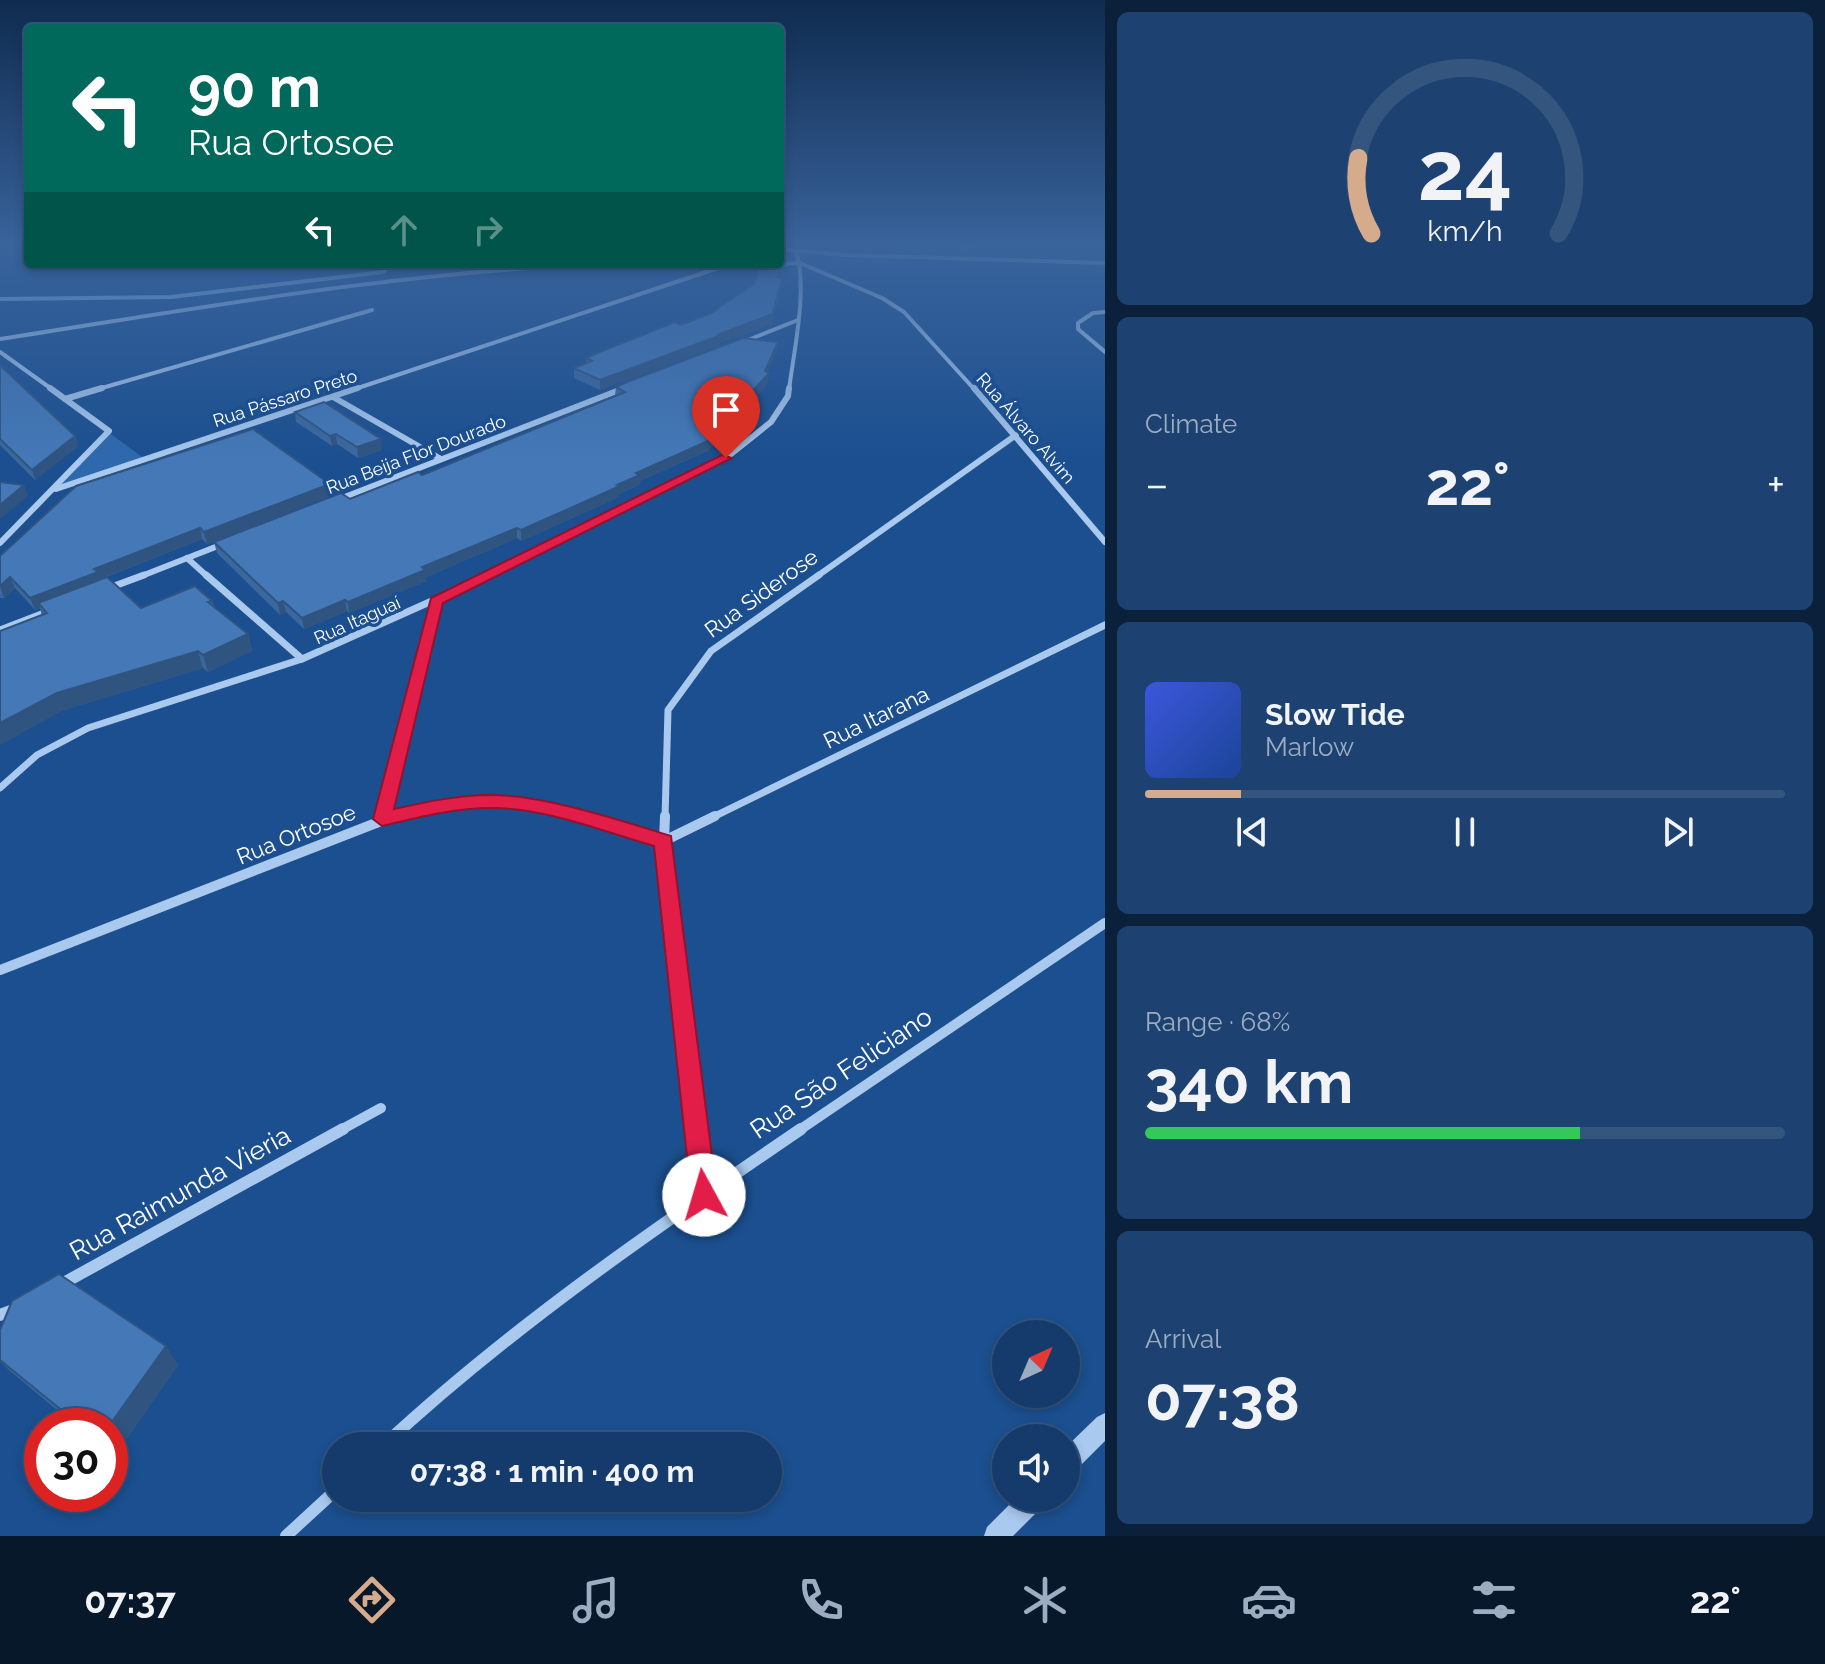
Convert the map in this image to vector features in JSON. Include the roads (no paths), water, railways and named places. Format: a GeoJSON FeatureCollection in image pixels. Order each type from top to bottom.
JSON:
{"type":"FeatureCollection","features":[{"type":"Feature","properties":{"kind":"street"},"geometry":{"type":"LineString","coordinates":[[0,339],[140,318]]}},
{"type":"Feature","properties":{"kind":"street"},"geometry":{"type":"LineString","coordinates":[[65,399],[346,318]]}},
{"type":"Feature","properties":{"kind":"street","name":"Rua Pássaro Preto"},"geometry":{"type":"LineString","coordinates":[[56,489],[570,318]]}},
{"type":"Feature","properties":{"kind":"street","name":"Rua Álvaro Alvim"},"geometry":{"type":"LineString","coordinates":[[909,318],[1016,435],[1105,542]]}},
{"type":"Feature","properties":{"kind":"street"},"geometry":{"type":"LineString","coordinates":[[1086,318],[1078,323],[1078,329],[1105,352]]}},
{"type":"Feature","properties":{"kind":"street"},"geometry":{"type":"LineString","coordinates":[[738,344],[798,320]]}},
{"type":"Feature","properties":{"kind":"street","name":"Rua Itaguaí"},"geometry":{"type":"LineString","coordinates":[[0,788],[37,755],[88,728],[302,659],[436,601],[726,458],[771,422],[788,396],[798,320]]}},
{"type":"Feature","properties":{"kind":"street"},"geometry":{"type":"LineString","coordinates":[[0,352],[109,431],[56,489],[0,543]]}},
{"type":"Feature","properties":{"kind":"street","name":"Rua Beija Flor Dourado"},"geometry":{"type":"LineString","coordinates":[[328,503],[634,384]]}},
{"type":"Feature","properties":{"kind":"street"},"geometry":{"type":"LineString","coordinates":[[333,397],[441,459]]}},
{"type":"Feature","properties":{"kind":"street","name":"Rua Siderose"},"geometry":{"type":"LineString","coordinates":[[704,1195],[664,841],[668,710],[711,651],[1016,435]]}},
{"type":"Feature","properties":{"kind":"street"},"geometry":{"type":"LineString","coordinates":[[100,591],[229,542]]}},
{"type":"Feature","properties":{"kind":"street"},"geometry":{"type":"LineString","coordinates":[[187,558],[302,659]]}},
{"type":"Feature","properties":{"kind":"street"},"geometry":{"type":"LineString","coordinates":[[382,819],[436,601]]}},
{"type":"Feature","properties":{"kind":"street"},"geometry":{"type":"LineString","coordinates":[[0,630],[57,608]]}},
{"type":"Feature","properties":{"kind":"street","name":"Rua Itarana"},"geometry":{"type":"LineString","coordinates":[[664,841],[1105,625]]}},
{"type":"Feature","properties":{"kind":"street","name":"Rua Ortosoe"},"geometry":{"type":"LineString","coordinates":[[0,970],[382,819],[439,805],[493,802],[532,805],[664,841]]}},
{"type":"Feature","properties":{"kind":"street","name":"Rua São Feliciano"},"geometry":{"type":"LineString","coordinates":[[398,1432],[453,1381],[704,1195],[1105,923]]}},
{"type":"Feature","properties":{"kind":"street","name":"Rua Raimunda Vieria"},"geometry":{"type":"LineString","coordinates":[[49,1291],[381,1108]]}},
{"type":"Feature","properties":{"kind":"street"},"geometry":{"type":"LineString","coordinates":[[4,1318],[35,1299]]}},
{"type":"Feature","properties":{"kind":"street"},"geometry":{"type":"LineString","coordinates":[[1080,1450],[1105,1425]]}},
{"type":"Feature","properties":{"kind":"street"},"geometry":{"type":"LineString","coordinates":[[286,1536],[322,1503]]}},
{"type":"Feature","properties":{"kind":"street"},"geometry":{"type":"LineString","coordinates":[[996,1536],[1019,1512]]}}]}
